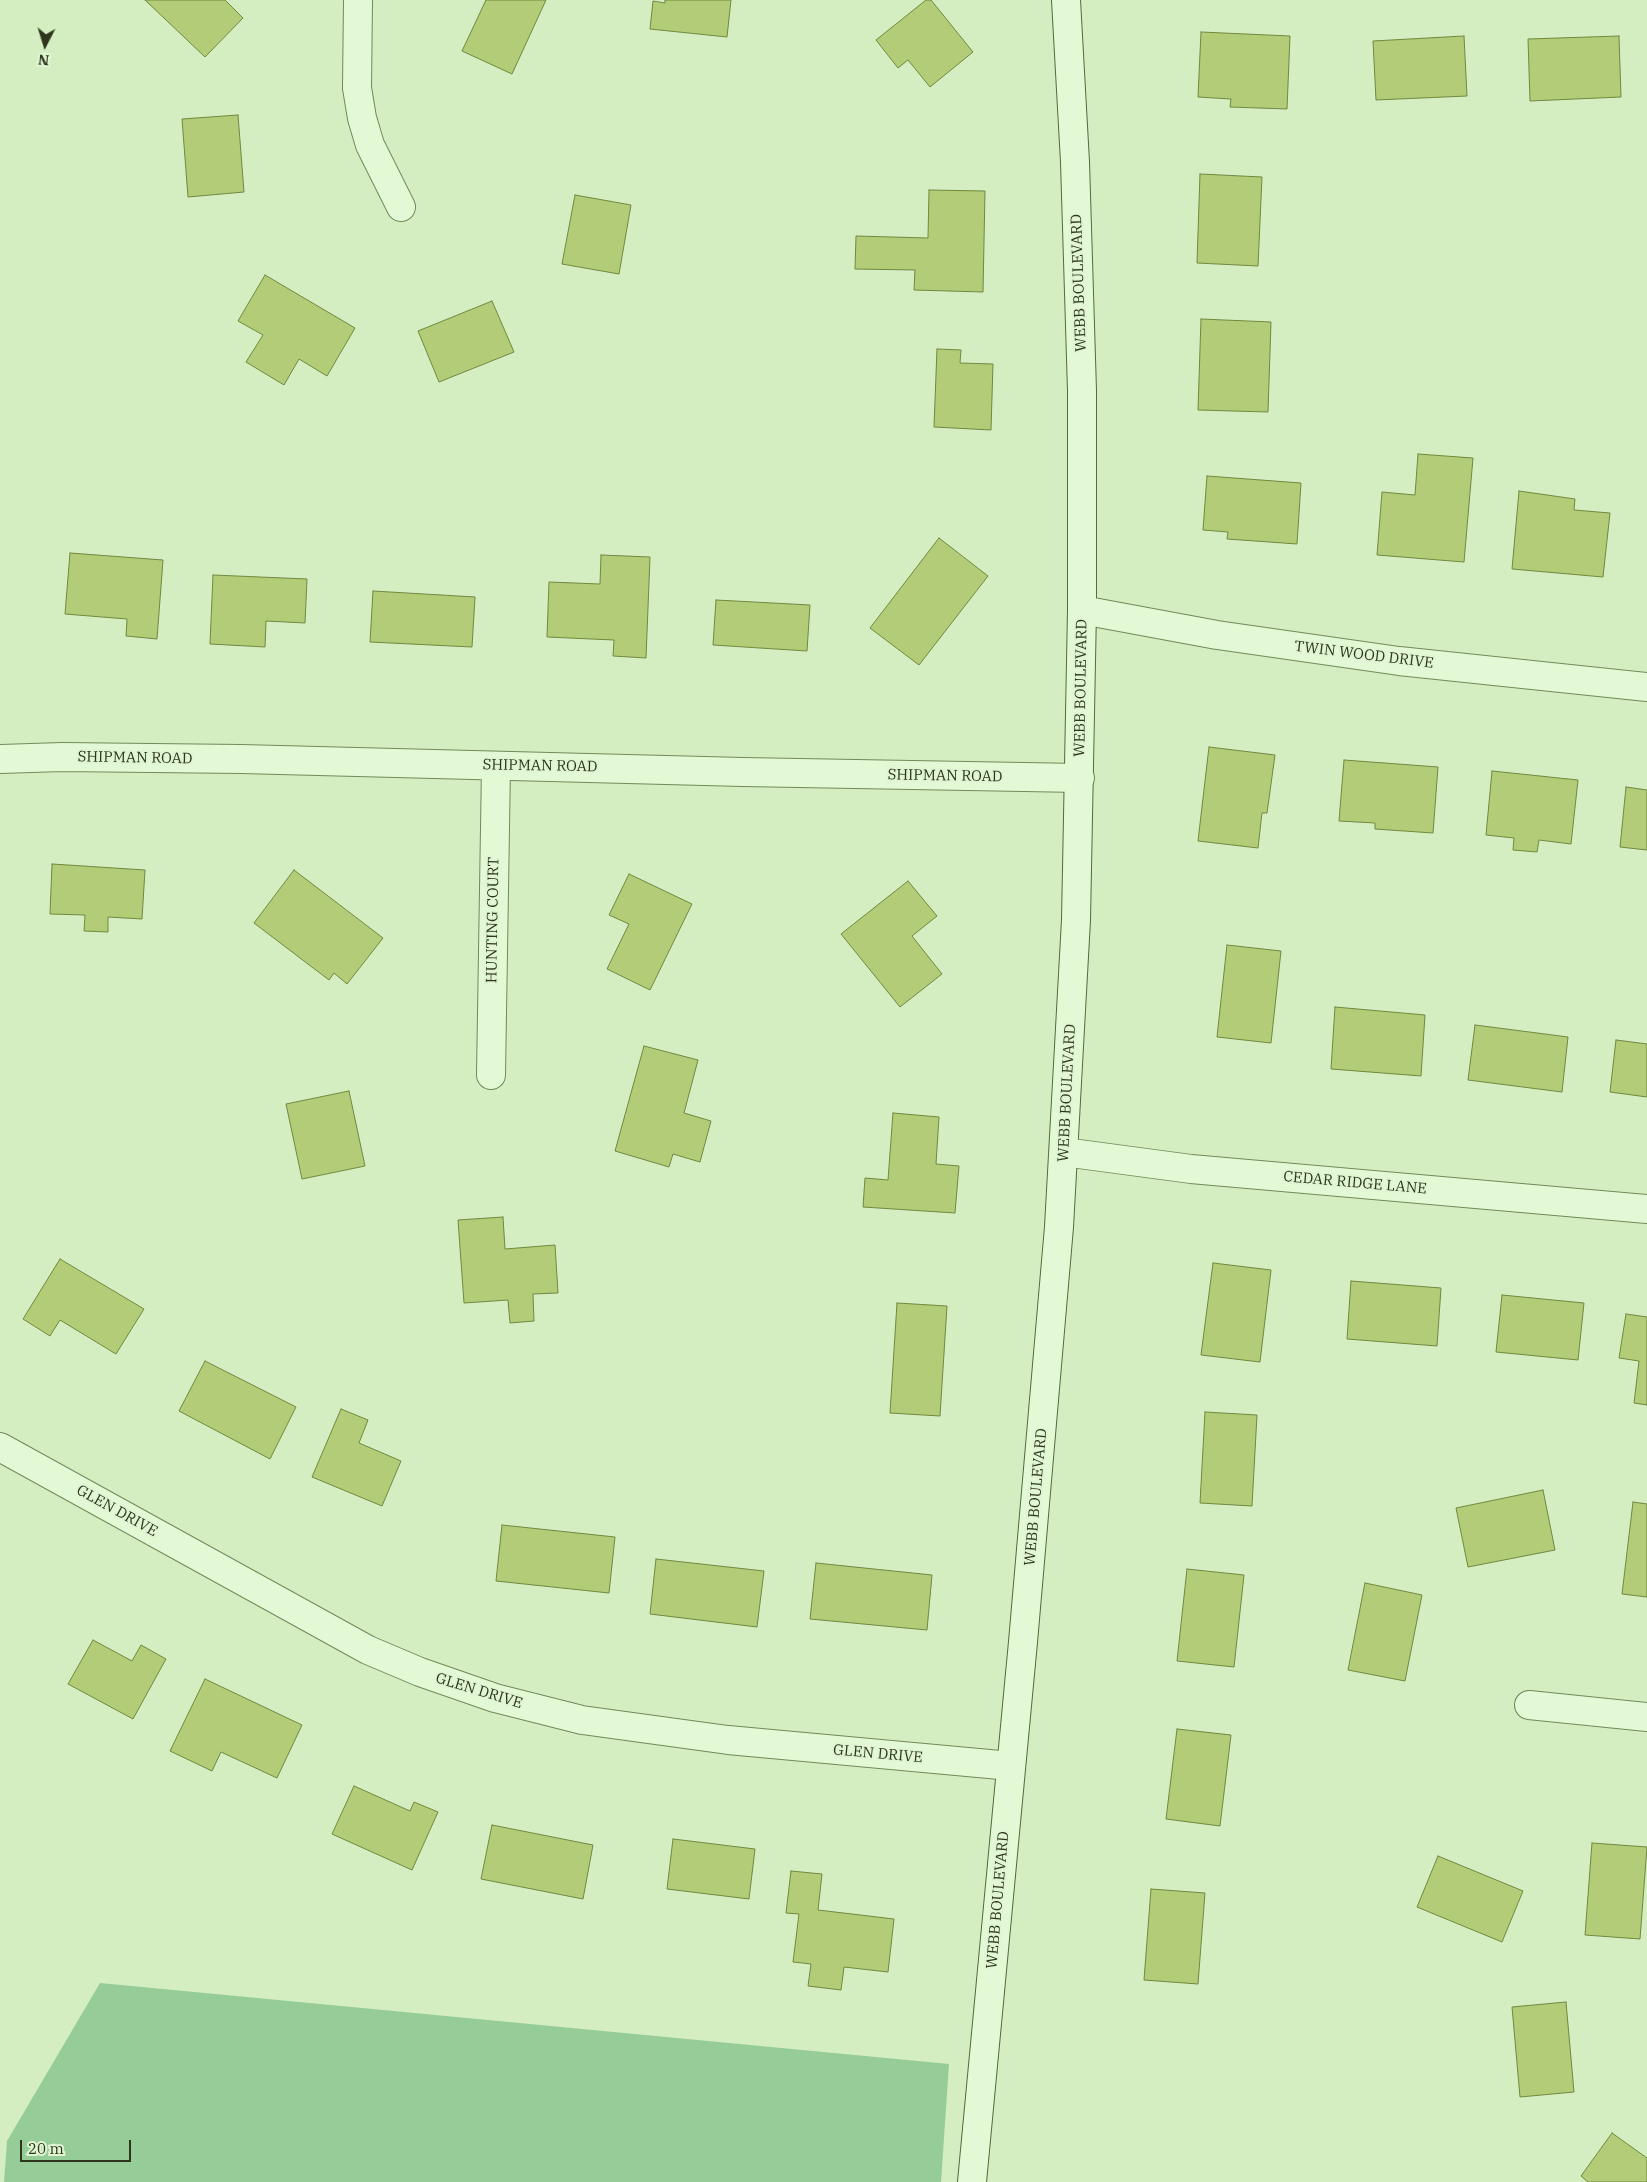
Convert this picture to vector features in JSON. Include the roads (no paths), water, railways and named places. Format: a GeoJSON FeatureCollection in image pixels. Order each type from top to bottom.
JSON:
{"type":"FeatureCollection","features":[{"type":"Feature","properties":{"kind":"street"},"geometry":{"type":"LineString","coordinates":[[358,0],[358,88],[362,118],[370,145],[401,207]]}},
{"type":"Feature","properties":{"kind":"street","name":"WEBB BOULEVARD"},"geometry":{"type":"LineString","coordinates":[[972,2182],[1025,1622],[1064,1152],[1075,930],[1080,778],[1082,610],[1081,326],[1075,162],[1066,0]]}},
{"type":"Feature","properties":{"kind":"street","name":"TWIN WOOD DRIVE"},"geometry":{"type":"LineString","coordinates":[[1082,610],[1217,636],[1389,659],[1647,686]]}},
{"type":"Feature","properties":{"kind":"street","name":"SHIPMAN ROAD"},"geometry":{"type":"LineString","coordinates":[[0,759],[62,757],[241,759],[1080,778]]}},
{"type":"Feature","properties":{"kind":"street","name":"HUNTING COURT"},"geometry":{"type":"LineString","coordinates":[[491,1075],[496,766]]}},
{"type":"Feature","properties":{"kind":"street","name":"CEDAR RIDGE LANE"},"geometry":{"type":"LineString","coordinates":[[1064,1152],[1191,1169],[1647,1209]]}},
{"type":"Feature","properties":{"kind":"street","name":"GLEN DRIVE"},"geometry":{"type":"LineString","coordinates":[[0,1447],[368,1650],[420,1672],[495,1698],[582,1720],[718,1738],[1011,1766]]}},
{"type":"Feature","properties":{"kind":"street"},"geometry":{"type":"LineString","coordinates":[[1529,1705],[1647,1717]]}}]}
